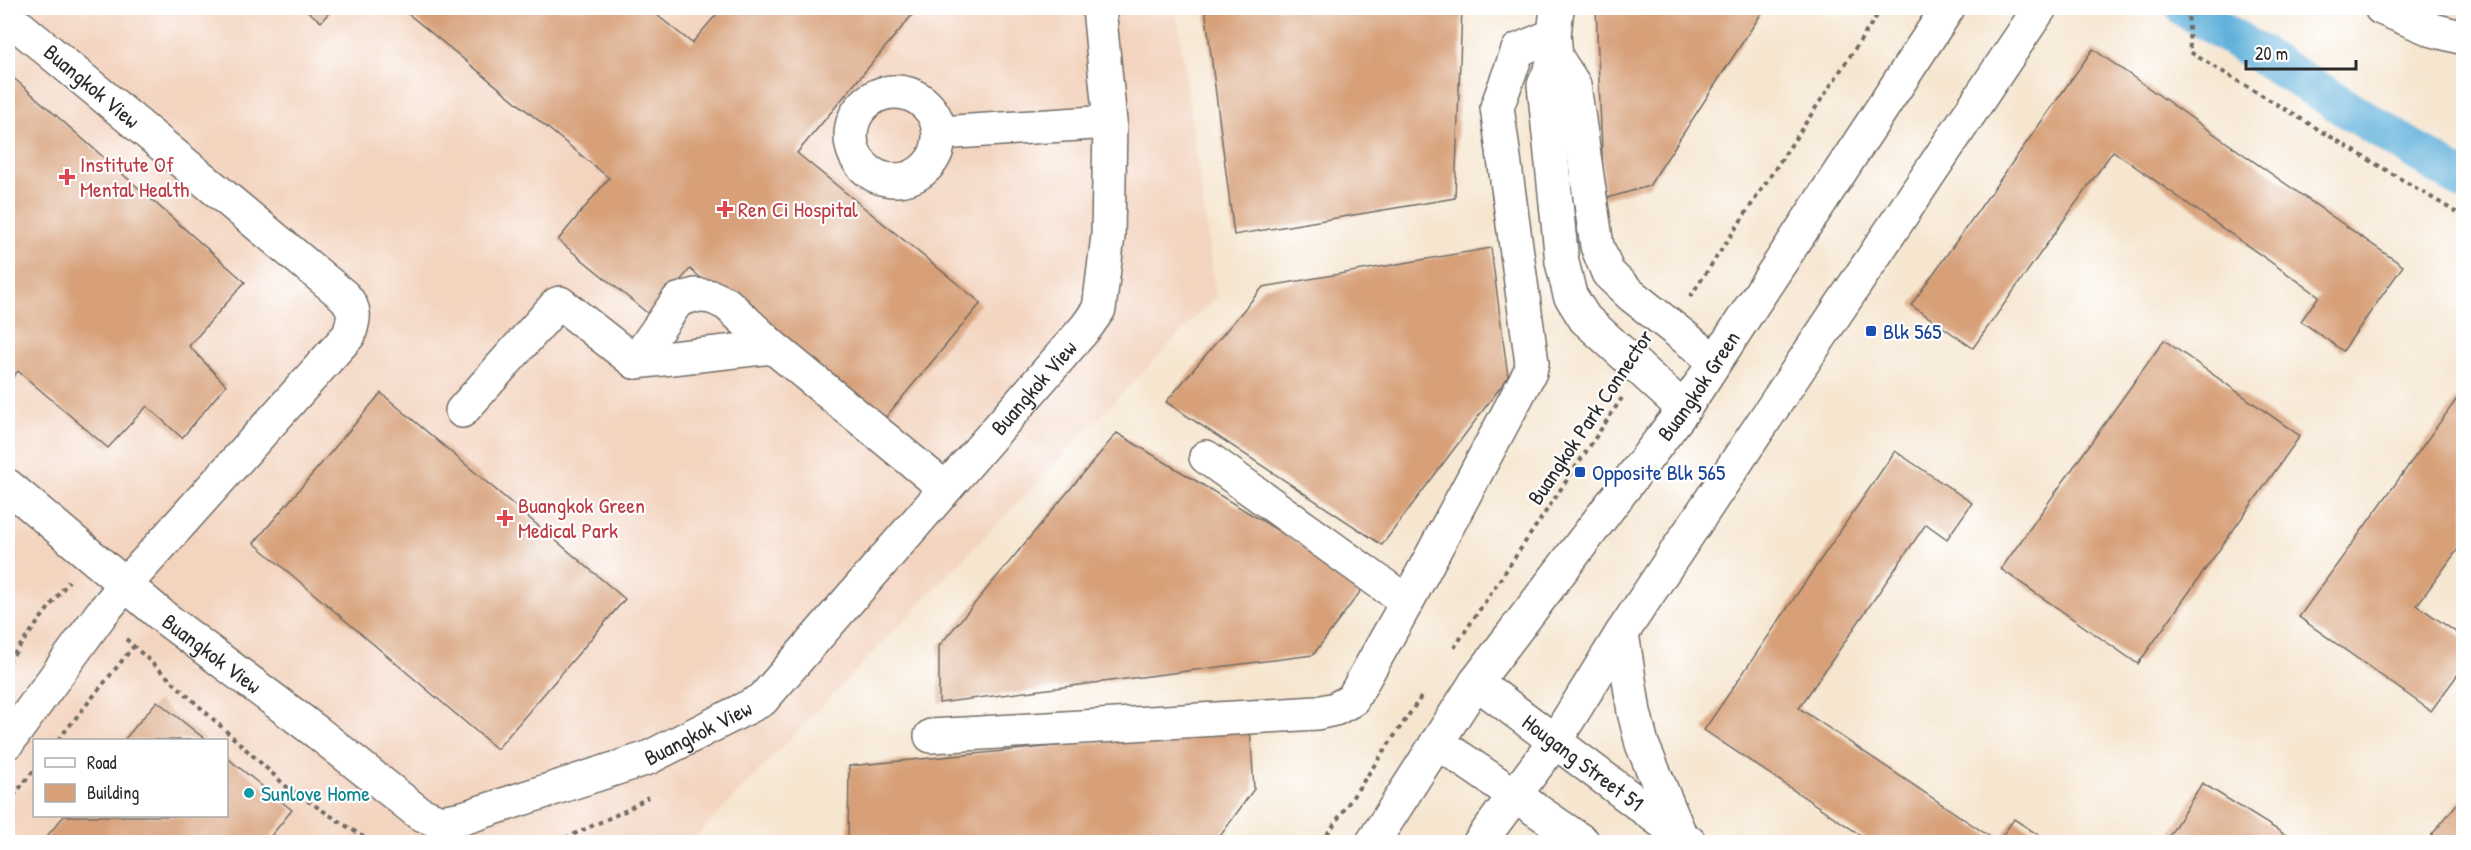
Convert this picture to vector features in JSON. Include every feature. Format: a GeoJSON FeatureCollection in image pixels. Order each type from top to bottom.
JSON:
{"type":"FeatureCollection","features":[{"type":"Feature","properties":{"kind":"street","name":"Buangkok View"},"geometry":{"type":"LineString","coordinates":[[8,486],[166,619],[419,813],[440,822],[463,819],[648,758],[762,700],[1087,326],[1099,309],[1108,236],[1110,122],[1099,8]]}},
{"type":"Feature","properties":{"kind":"street","name":"Buangkok Green"},"geometry":{"type":"LineString","coordinates":[[1373,843],[1476,682],[1684,409],[1948,8]]}},
{"type":"Feature","properties":{"kind":"street"},"geometry":{"type":"LineString","coordinates":[[1480,843],[1555,741],[1622,633],[2040,8]]}},
{"type":"Feature","properties":{"kind":"street"},"geometry":{"type":"LineString","coordinates":[[2381,8],[2433,30],[2463,38]]}},
{"type":"Feature","properties":{"kind":"street"},"geometry":{"type":"LineString","coordinates":[[2442,8],[2463,22]]}},
{"type":"Feature","properties":{"kind":"street","name":"Buangkok View"},"geometry":{"type":"LineString","coordinates":[[8,742],[101,614],[350,335],[355,317],[352,305],[344,296],[20,27]]}},
{"type":"Feature","properties":{"kind":"street"},"geometry":{"type":"LineString","coordinates":[[1556,33],[1574,85],[1597,246],[1608,273],[1715,361]]}},
{"type":"Feature","properties":{"kind":"street"},"geometry":{"type":"LineString","coordinates":[[1556,33],[1544,84],[1562,262],[1569,295],[1585,319],[1684,409]]}},
{"type":"Feature","properties":{"kind":"street"},"geometry":{"type":"LineString","coordinates":[[931,736],[1317,713],[1335,709],[1352,700],[1530,372],[1532,363],[1497,107],[1518,50],[1556,33]]}},
{"type":"Feature","properties":{"kind":"street"},"geometry":{"type":"LineString","coordinates":[[940,133],[1110,122]]}},
{"type":"Feature","properties":{"kind":"street"},"geometry":{"type":"LineString","coordinates":[[635,362],[678,300],[695,295],[712,297],[727,304],[773,346],[945,488]]}},
{"type":"Feature","properties":{"kind":"street"},"geometry":{"type":"LineString","coordinates":[[462,411],[556,304],[560,303],[635,362],[773,346]]}},
{"type":"Feature","properties":{"kind":"street"},"geometry":{"type":"LineString","coordinates":[[1206,457],[1407,602]]}},
{"type":"Feature","properties":{"kind":"street"},"geometry":{"type":"LineString","coordinates":[[1622,633],[1634,712],[1642,744],[1685,840]]}},
{"type":"Feature","properties":{"kind":"street","name":"Hougang Street 51"},"geometry":{"type":"LineString","coordinates":[[1476,682],[1685,840]]}},
{"type":"Feature","properties":{"kind":"street"},"geometry":{"type":"LineString","coordinates":[[1437,742],[1583,843]]}},
{"type":"Feature","properties":{"kind":"path","name":"Buangkok Park Connector"},"geometry":{"type":"LineString","coordinates":[[1670,326],[1882,8]]}},
{"type":"Feature","properties":{"kind":"path"},"geometry":{"type":"LineString","coordinates":[[2188,8],[2190,52],[2463,217]]}},
{"type":"Feature","properties":{"kind":"path","name":"Buangkok Park Connector"},"geometry":{"type":"LineString","coordinates":[[1453,649],[1642,369]]}},
{"type":"Feature","properties":{"kind":"path"},"geometry":{"type":"LineString","coordinates":[[62,572],[133,646],[288,788],[371,843]]}},
{"type":"Feature","properties":{"kind":"path"},"geometry":{"type":"LineString","coordinates":[[8,662],[69,581]]}},
{"type":"Feature","properties":{"kind":"path"},"geometry":{"type":"LineString","coordinates":[[60,739],[133,646]]}},
{"type":"Feature","properties":{"kind":"path"},"geometry":{"type":"LineString","coordinates":[[1322,843],[1428,687]]}},
{"type":"Feature","properties":{"kind":"path"},"geometry":{"type":"LineString","coordinates":[[8,803],[33,771]]}},
{"type":"Feature","properties":{"kind":"shaded area","name":"Buangkok Green Medical Park"},"geometry":{"type":"Polygon","coordinates":[[[8,8],[1176,8],[1216,296],[691,842],[8,842],[8,8]]]}},
{"type":"Feature","properties":{"kind":"building"},"geometry":{"type":"Polygon","coordinates":[[[304,8],[333,8],[321,22],[304,8]]]}},
{"type":"Feature","properties":{"kind":"building","name":"Ren Ci Hospital"},"geometry":{"type":"Polygon","coordinates":[[[401,8],[648,8],[692,43],[722,8],[918,8],[797,153],[981,303],[880,424],[690,269],[651,316],[558,240],[609,178],[401,8]]]}},
{"type":"Feature","properties":{"kind":"building"},"geometry":{"type":"Polygon","coordinates":[[[1205,8],[1462,8],[1455,198],[1234,235],[1205,8]]]}},
{"type":"Feature","properties":{"kind":"building"},"geometry":{"type":"Polygon","coordinates":[[[1596,8],[1765,8],[1649,186],[1604,199],[1596,8]]]}},
{"type":"Feature","properties":{"kind":"building"},"geometry":{"type":"Polygon","coordinates":[[[2093,49],[2403,266],[2343,351],[2301,321],[2319,296],[2113,151],[1973,348],[1911,305],[2093,49]]]}},
{"type":"Feature","properties":{"kind":"building","name":"Institute Of Mental Health"},"geometry":{"type":"Polygon","coordinates":[[[8,73],[245,282],[189,346],[226,385],[182,438],[147,406],[108,448],[18,371],[8,383],[8,73]]]}},
{"type":"Feature","properties":{"kind":"building"},"geometry":{"type":"Polygon","coordinates":[[[1491,248],[1508,377],[1382,545],[1166,402],[1263,287],[1491,248]]]}},
{"type":"Feature","properties":{"kind":"building"},"geometry":{"type":"Polygon","coordinates":[[[2164,340],[2300,436],[2138,664],[2001,569],[2164,340]]]}},
{"type":"Feature","properties":{"kind":"building"},"geometry":{"type":"Polygon","coordinates":[[[2464,389],[2464,541],[2417,605],[2464,638],[2464,666],[2431,711],[2299,617],[2464,389]]]}},
{"type":"Feature","properties":{"kind":"building"},"geometry":{"type":"Polygon","coordinates":[[[381,393],[625,599],[497,749],[254,543],[381,393]]]}},
{"type":"Feature","properties":{"kind":"building"},"geometry":{"type":"Polygon","coordinates":[[[1117,433],[1366,584],[1313,655],[939,703],[939,646],[1117,433]]]}},
{"type":"Feature","properties":{"kind":"building"},"geometry":{"type":"Polygon","coordinates":[[[1895,451],[1972,503],[1947,539],[1926,524],[1799,708],[1998,842],[1871,842],[1704,730],[1895,451]]]}},
{"type":"Feature","properties":{"kind":"building","name":"Sunlove Home"},"geometry":{"type":"Polygon","coordinates":[[[157,701],[205,739],[125,739],[157,701]]]}},
{"type":"Feature","properties":{"kind":"building"},"geometry":{"type":"Polygon","coordinates":[[[1250,727],[1254,789],[1216,842],[848,842],[849,766],[1250,727]]]}},
{"type":"Feature","properties":{"kind":"building","name":"Sunlove Home"},"geometry":{"type":"Polygon","coordinates":[[[228,759],[292,810],[266,842],[42,842],[63,817],[228,817],[228,759]]]}},
{"type":"Feature","properties":{"kind":"building"},"geometry":{"type":"Polygon","coordinates":[[[2202,783],[2297,842],[2166,841],[2202,783]]]}},
{"type":"Feature","properties":{"kind":"building"},"geometry":{"type":"Polygon","coordinates":[[[2464,795],[2464,842],[2426,842],[2464,795]]]}},
{"type":"Feature","properties":{"kind":"building"},"geometry":{"type":"Polygon","coordinates":[[[2014,819],[2049,842],[1998,842],[2014,819]]]}},
{"type":"Feature","properties":{"kind":"waterway"},"geometry":{"type":"LineString","coordinates":[[2185,8],[2464,181]]}},
{"type":"Feature","properties":{"kind":"place","name":"Institute Of Mental Health"},"geometry":{"type":"Point","coordinates":[67,177]}},
{"type":"Feature","properties":{"kind":"place","name":"Ren Ci Hospital"},"geometry":{"type":"Point","coordinates":[725,209]}},
{"type":"Feature","properties":{"kind":"place","name":"Blk 565"},"geometry":{"type":"Point","coordinates":[1871,331]}},
{"type":"Feature","properties":{"kind":"place","name":"Opposite Blk 565"},"geometry":{"type":"Point","coordinates":[1580,472]}},
{"type":"Feature","properties":{"kind":"place","name":"Buangkok Green Medical Park"},"geometry":{"type":"Point","coordinates":[505,518]}},
{"type":"Feature","properties":{"kind":"place","name":"Sunlove Home"},"geometry":{"type":"Point","coordinates":[249,793]}}]}
